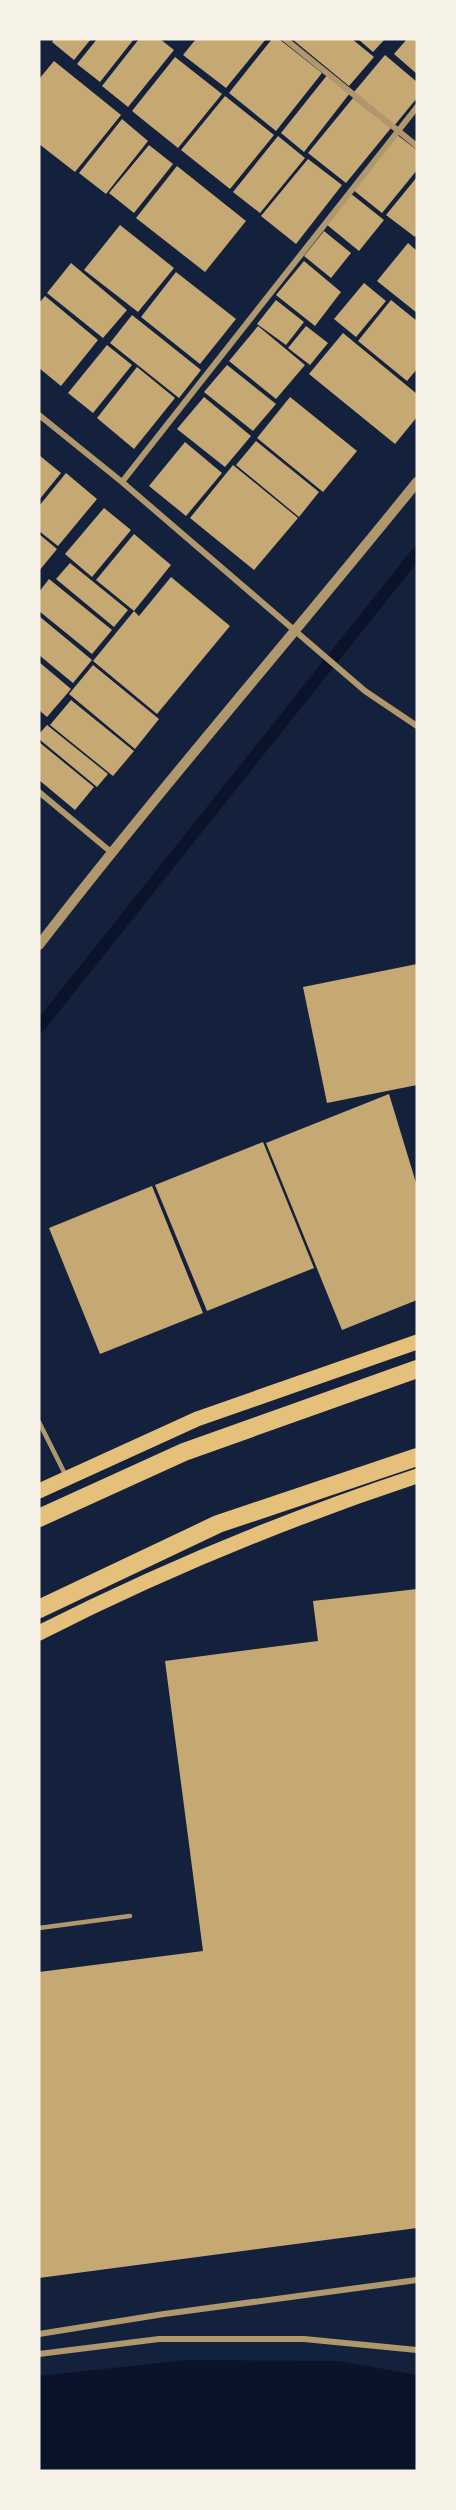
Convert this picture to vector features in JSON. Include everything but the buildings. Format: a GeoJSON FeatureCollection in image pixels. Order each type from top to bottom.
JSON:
{"type":"FeatureCollection","features":[{"type":"Feature","properties":{"kind":"highway"},"geometry":{"type":"LineString","coordinates":[[39,1518],[184,1452],[417,1369]]}},
{"type":"Feature","properties":{"kind":"highway"},"geometry":{"type":"LineString","coordinates":[[39,1609],[218,1524],[417,1457]]}},
{"type":"Feature","properties":{"kind":"main road"},"geometry":{"type":"LineString","coordinates":[[39,1491],[196,1419],[417,1342]]}},
{"type":"Feature","properties":{"kind":"main road"},"geometry":{"type":"LineString","coordinates":[[39,1633],[91,1606],[222,1547],[417,1476]]}},
{"type":"Feature","properties":{"kind":"street"},"geometry":{"type":"LineString","coordinates":[[285,39],[417,146]]}},
{"type":"Feature","properties":{"kind":"street"},"geometry":{"type":"LineString","coordinates":[[122,482],[396,130],[417,107]]}},
{"type":"Feature","properties":{"kind":"street"},"geometry":{"type":"LineString","coordinates":[[39,415],[122,482],[365,692],[415,725]]}},
{"type":"Feature","properties":{"kind":"street"},"geometry":{"type":"LineString","coordinates":[[39,945],[111,852],[296,632],[417,482]]}},
{"type":"Feature","properties":{"kind":"street"},"geometry":{"type":"LineString","coordinates":[[39,792],[111,852]]}},
{"type":"Feature","properties":{"kind":"street"},"geometry":{"type":"LineString","coordinates":[[39,2334],[164,2314],[417,2280]]}},
{"type":"Feature","properties":{"kind":"street"},"geometry":{"type":"LineString","coordinates":[[39,2354],[159,2339],[304,2339],[417,2350]]}},
{"type":"Feature","properties":{"kind":"lane"},"geometry":{"type":"LineString","coordinates":[[415,725],[417,717]]}},
{"type":"Feature","properties":{"kind":"lane"},"geometry":{"type":"LineString","coordinates":[[39,1422],[67,1478]]}},
{"type":"Feature","properties":{"kind":"lane"},"geometry":{"type":"LineString","coordinates":[[39,1928],[130,1916]]}},
{"type":"Feature","properties":{"kind":"water"},"geometry":{"type":"Polygon","coordinates":[[[186,2360],[339,2361],[417,2375],[417,2471],[39,2471],[39,2376],[186,2360]]]}},
{"type":"Feature","properties":{"kind":"waterway"},"geometry":{"type":"LineString","coordinates":[[39,1027],[417,553]]}}]}
